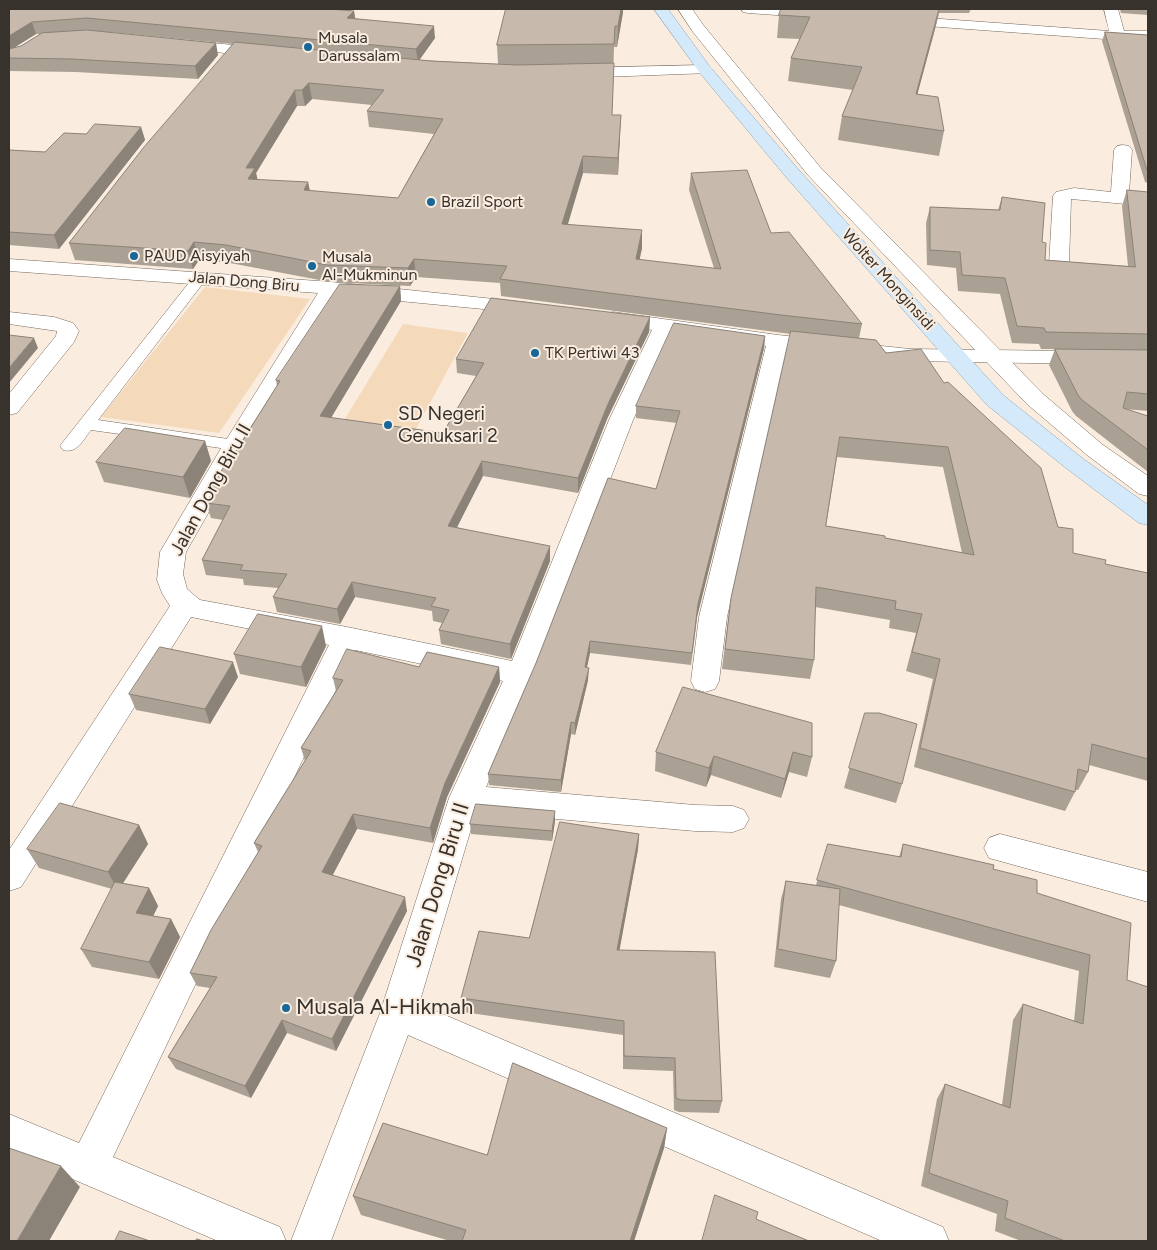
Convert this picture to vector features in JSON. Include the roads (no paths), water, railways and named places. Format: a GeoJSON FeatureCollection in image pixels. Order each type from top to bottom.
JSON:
{"type":"FeatureCollection","features":[{"type":"Feature","properties":{"kind":"main road","name":"Wolter Monginsidi"},"geometry":{"type":"LineString","coordinates":[[661,9],[705,70],[792,173],[995,400],[1074,463],[1148,517]]}},
{"type":"Feature","properties":{"kind":"street","name":"Wolter Monginsidi"},"geometry":{"type":"LineString","coordinates":[[685,9],[698,29],[814,171],[1035,399],[1095,450],[1148,488]]}},
{"type":"Feature","properties":{"kind":"street"},"geometry":{"type":"LineString","coordinates":[[748,9],[830,15]]}},
{"type":"Feature","properties":{"kind":"street"},"geometry":{"type":"LineString","coordinates":[[1111,9],[1118,36]]}},
{"type":"Feature","properties":{"kind":"street"},"geometry":{"type":"LineString","coordinates":[[884,19],[902,14],[1018,22],[1118,36],[1148,35]]}},
{"type":"Feature","properties":{"kind":"street"},"geometry":{"type":"LineString","coordinates":[[168,43],[280,54]]}},
{"type":"Feature","properties":{"kind":"street"},"geometry":{"type":"LineString","coordinates":[[218,67],[233,50]]}},
{"type":"Feature","properties":{"kind":"street"},"geometry":{"type":"LineString","coordinates":[[557,73],[705,70]]}},
{"type":"Feature","properties":{"kind":"street"},"geometry":{"type":"LineString","coordinates":[[1120,197],[1123,150]]}},
{"type":"Feature","properties":{"kind":"street"},"geometry":{"type":"LineString","coordinates":[[1059,264],[1062,196],[1074,193],[1148,201]]}},
{"type":"Feature","properties":{"kind":"street","name":"Jalan Dong Biru"},"geometry":{"type":"LineString","coordinates":[[9,265],[62,261],[200,278],[330,290],[404,293],[542,308]]}},
{"type":"Feature","properties":{"kind":"street","name":"Jalan Dong Biru II"},"geometry":{"type":"LineString","coordinates":[[185,605],[172,589],[170,572],[174,552],[235,445],[330,290]]}},
{"type":"Feature","properties":{"kind":"street"},"geometry":{"type":"LineString","coordinates":[[598,316],[778,341],[910,355],[1148,358]]}},
{"type":"Feature","properties":{"kind":"street"},"geometry":{"type":"LineString","coordinates":[[9,318],[54,323],[66,327],[68,331],[66,337],[10,406]]}},
{"type":"Feature","properties":{"kind":"street","name":"Jalan Dong Biru II"},"geometry":{"type":"LineString","coordinates":[[311,1241],[398,1013],[465,798],[521,674],[621,420],[664,326]]}},
{"type":"Feature","properties":{"kind":"street"},"geometry":{"type":"LineString","coordinates":[[705,681],[713,617],[778,341]]}},
{"type":"Feature","properties":{"kind":"street"},"geometry":{"type":"LineString","coordinates":[[9,878],[185,605],[521,674]]}},
{"type":"Feature","properties":{"kind":"street"},"geometry":{"type":"LineString","coordinates":[[88,1167],[347,637]]}},
{"type":"Feature","properties":{"kind":"street"},"geometry":{"type":"LineString","coordinates":[[465,798],[695,818],[733,819]]}},
{"type":"Feature","properties":{"kind":"street"},"geometry":{"type":"LineString","coordinates":[[1000,848],[1148,887]]}},
{"type":"Feature","properties":{"kind":"street"},"geometry":{"type":"LineString","coordinates":[[398,1013],[928,1241]]}},
{"type":"Feature","properties":{"kind":"street"},"geometry":{"type":"LineString","coordinates":[[9,1133],[266,1241]]}},
{"type":"Feature","properties":{"kind":"lane"},"geometry":{"type":"LineString","coordinates":[[69,446],[200,278]]}},
{"type":"Feature","properties":{"kind":"lane"},"geometry":{"type":"LineString","coordinates":[[87,424],[235,445]]}},
{"type":"Feature","properties":{"kind":"place","name":"Musala Darussalam"},"geometry":{"type":"Point","coordinates":[308,47]}},
{"type":"Feature","properties":{"kind":"place","name":"Brazil Sport"},"geometry":{"type":"Point","coordinates":[431,202]}},
{"type":"Feature","properties":{"kind":"place","name":"PAUD Aisyiyah"},"geometry":{"type":"Point","coordinates":[134,256]}},
{"type":"Feature","properties":{"kind":"place","name":"Musala Al-Mukminun"},"geometry":{"type":"Point","coordinates":[312,266]}},
{"type":"Feature","properties":{"kind":"place","name":"TK Pertiwi 43"},"geometry":{"type":"Point","coordinates":[535,353]}},
{"type":"Feature","properties":{"kind":"place","name":"SD Negeri Genuksari 2"},"geometry":{"type":"Point","coordinates":[388,425]}},
{"type":"Feature","properties":{"kind":"place","name":"Musala Al-Hikmah"},"geometry":{"type":"Point","coordinates":[286,1008]}}]}
